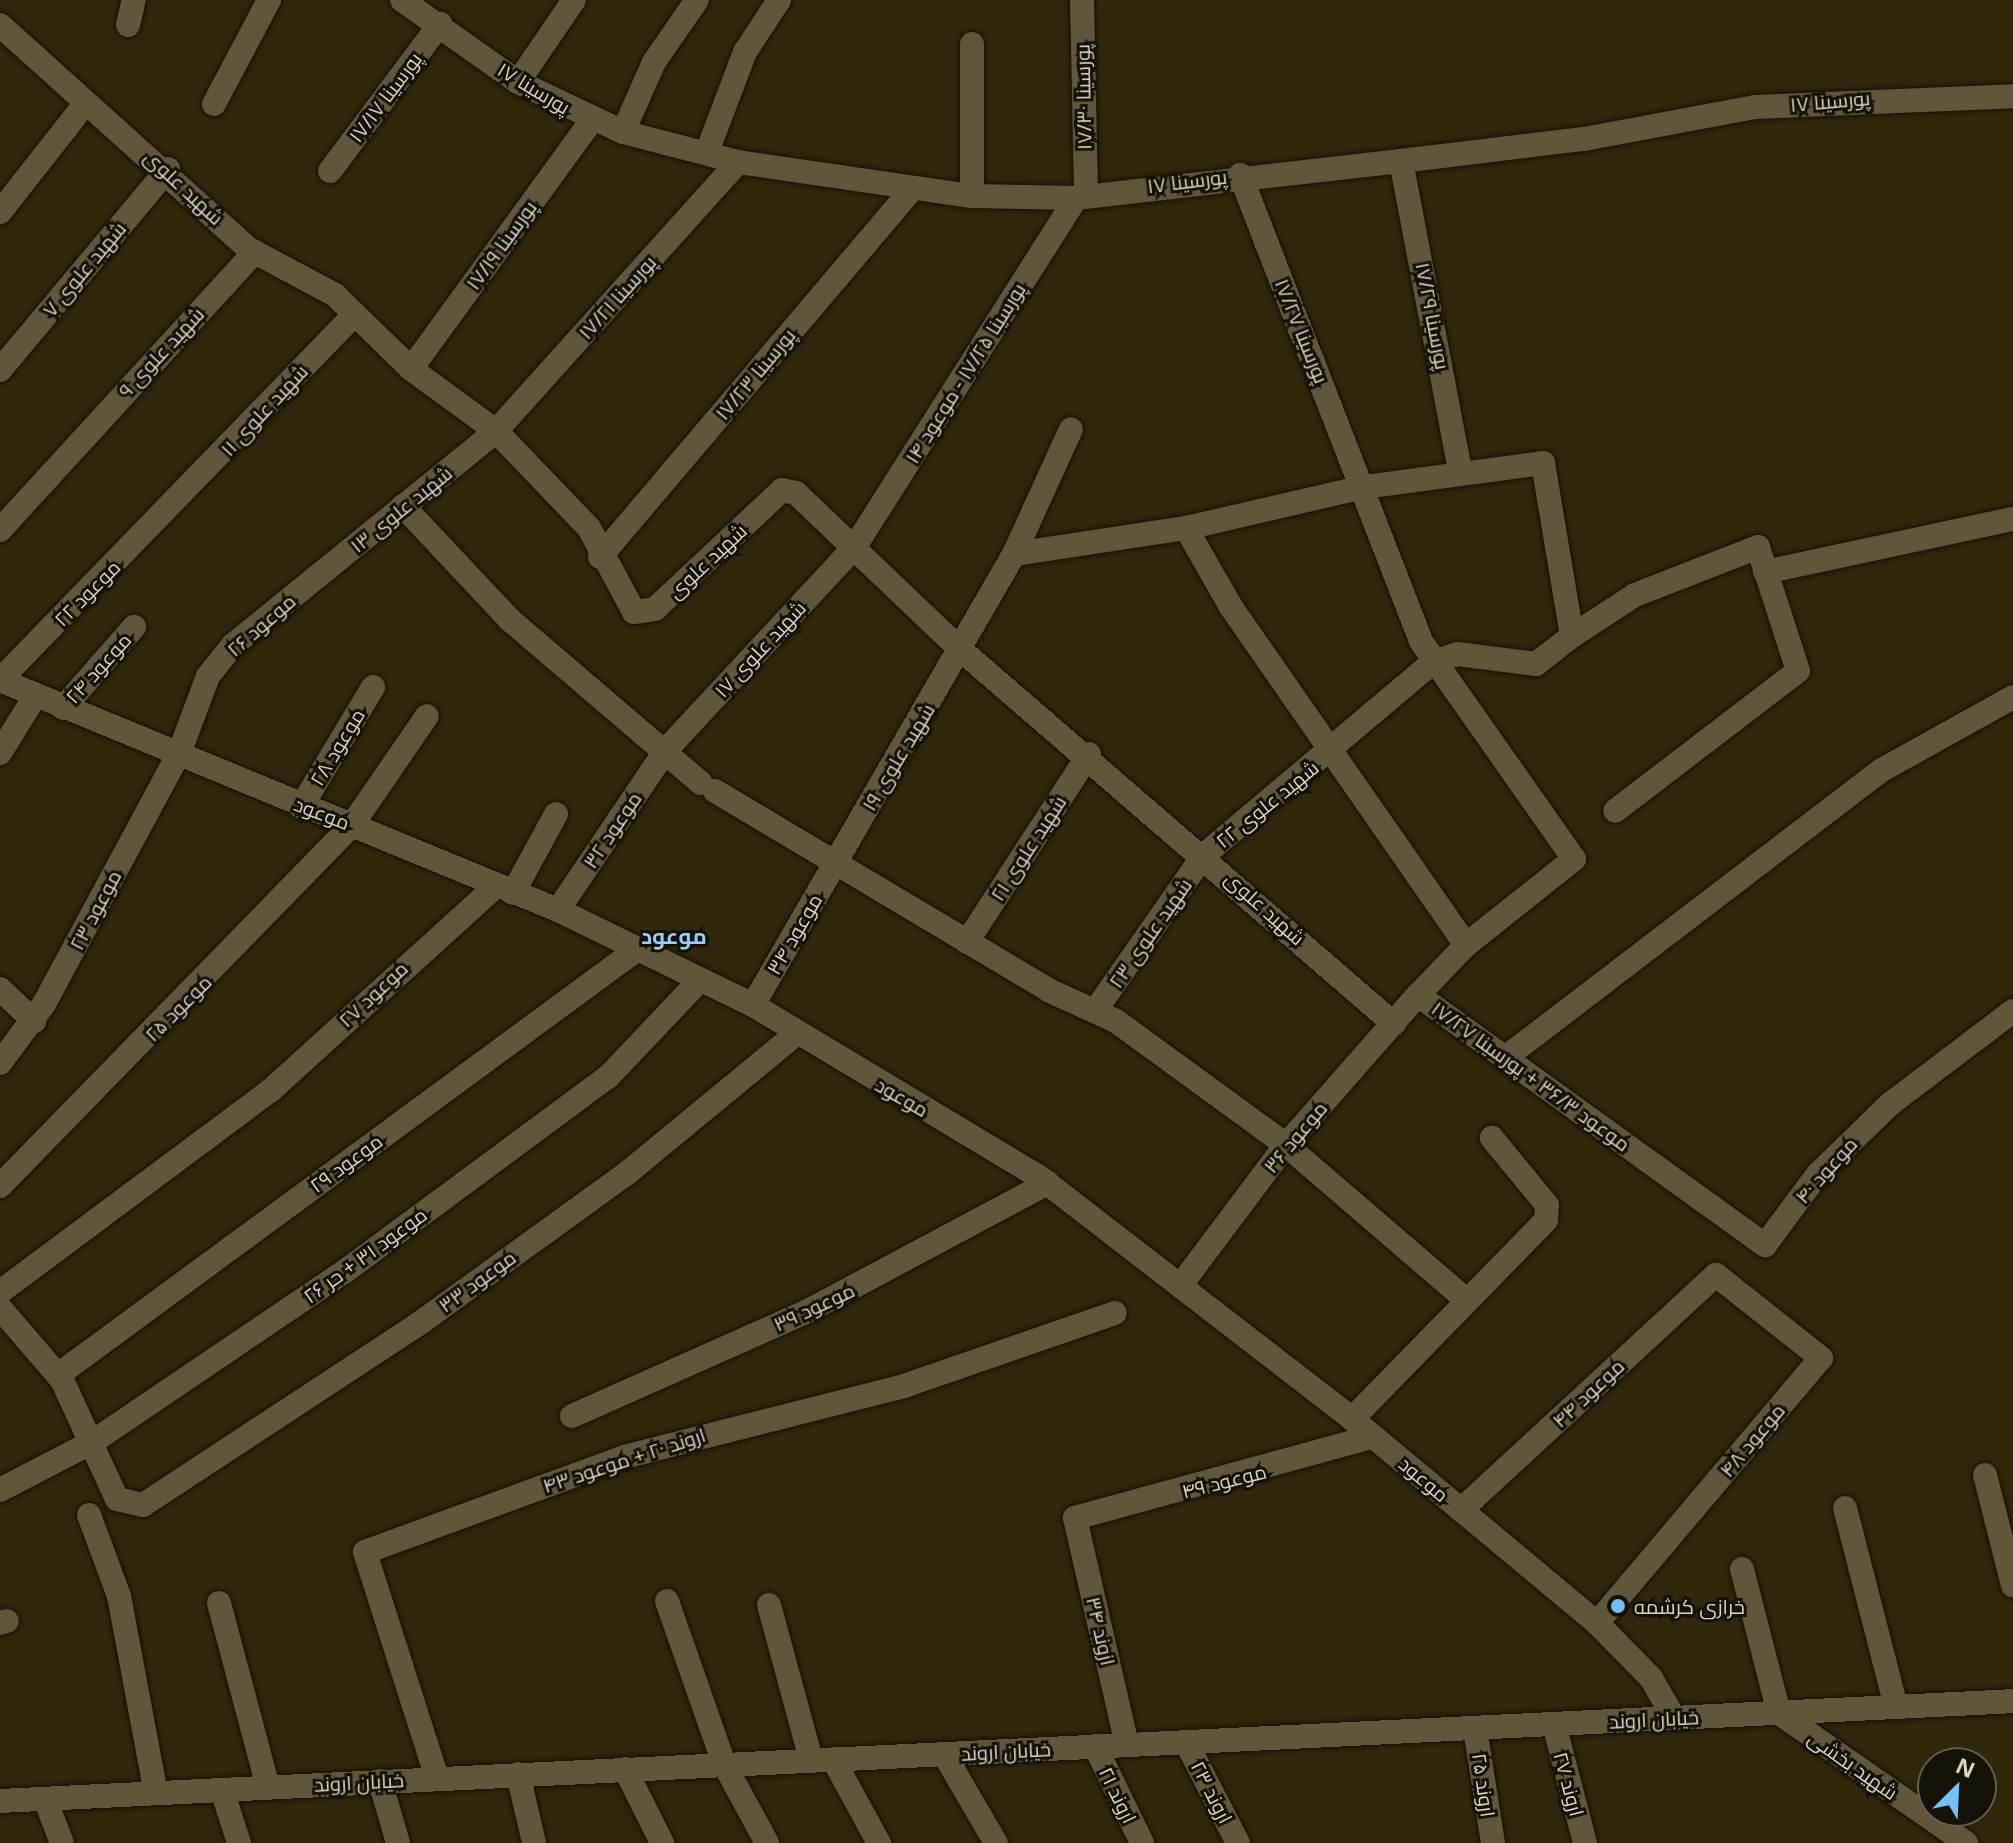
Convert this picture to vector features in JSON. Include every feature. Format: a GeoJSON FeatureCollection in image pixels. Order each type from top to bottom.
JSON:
{"type":"FeatureCollection","features":[{"type":"Feature","properties":{"kind":"street"},"geometry":{"type":"LineString","coordinates":[[128,25],[134,0]]}},
{"type":"Feature","properties":{"kind":"street"},"geometry":{"type":"LineString","coordinates":[[214,104],[269,0]]}},
{"type":"Feature","properties":{"kind":"street","name":"پورسینا ۱۷"},"geometry":{"type":"LineString","coordinates":[[402,0],[518,82],[591,121],[738,162],[910,192],[972,196],[1081,196],[1240,175],[1401,161],[1584,139],[1755,107],[2013,96]]}},
{"type":"Feature","properties":{"kind":"street"},"geometry":{"type":"LineString","coordinates":[[518,82],[574,0]]}},
{"type":"Feature","properties":{"kind":"street"},"geometry":{"type":"LineString","coordinates":[[623,132],[654,62],[697,0]]}},
{"type":"Feature","properties":{"kind":"street"},"geometry":{"type":"LineString","coordinates":[[707,152],[745,52],[779,0]]}},
{"type":"Feature","properties":{"kind":"street","name":"پورسینا ۱۷/۳۰"},"geometry":{"type":"LineString","coordinates":[[1081,196],[1082,0]]}},
{"type":"Feature","properties":{"kind":"street","name":"پورسینا ۱۷/۱۷"},"geometry":{"type":"LineString","coordinates":[[330,171],[440,24]]}},
{"type":"Feature","properties":{"kind":"street","name":"شهید علوی"},"geometry":{"type":"LineString","coordinates":[[0,25],[85,104],[168,169],[255,252],[335,295],[411,369],[496,431],[589,528],[600,557],[634,612],[655,609],[782,490],[796,493],[961,650],[1089,754],[1394,1024]]}},
{"type":"Feature","properties":{"kind":"street"},"geometry":{"type":"LineString","coordinates":[[972,44],[972,196]]}},
{"type":"Feature","properties":{"kind":"street"},"geometry":{"type":"LineString","coordinates":[[0,212],[85,104]]}},
{"type":"Feature","properties":{"kind":"street","name":"پورسینا ۱۷/۱۹"},"geometry":{"type":"LineString","coordinates":[[411,369],[591,121]]}},
{"type":"Feature","properties":{"kind":"street","name":"پورسینا ۱۷/۲۹"},"geometry":{"type":"LineString","coordinates":[[1401,161],[1460,471]]}},
{"type":"Feature","properties":{"kind":"street","name":"پورسینا ۱۷/۲۱"},"geometry":{"type":"LineString","coordinates":[[496,431],[738,162]]}},
{"type":"Feature","properties":{"kind":"street","name":"شهید علوی ۷"},"geometry":{"type":"LineString","coordinates":[[0,370],[168,169]]}},
{"type":"Feature","properties":{"kind":"street","name":"پورسینا ۱۷/۲۷"},"geometry":{"type":"LineString","coordinates":[[1240,175],[1433,662],[1574,859]]}},
{"type":"Feature","properties":{"kind":"street","name":"پورسینا ۱۷/۲۳"},"geometry":{"type":"LineString","coordinates":[[600,557],[910,192]]}},
{"type":"Feature","properties":{"kind":"street","name":"پورسینا ۱۷/۲۵ - موعود ۱۴"},"geometry":{"type":"LineString","coordinates":[[854,548],[1081,196]]}},
{"type":"Feature","properties":{"kind":"street","name":"شهید علوی ۹"},"geometry":{"type":"LineString","coordinates":[[0,530],[67,452],[255,252]]}},
{"type":"Feature","properties":{"kind":"street","name":"شهید علوی ۱۱"},"geometry":{"type":"LineString","coordinates":[[174,505],[354,315]]}},
{"type":"Feature","properties":{"kind":"street","name":"شهید علوی ۱۹"},"geometry":{"type":"LineString","coordinates":[[834,863],[961,650],[1014,554],[1071,429]]}},
{"type":"Feature","properties":{"kind":"street","name":"شهید علوی ۱۳"},"geometry":{"type":"LineString","coordinates":[[305,587],[496,431]]}},
{"type":"Feature","properties":{"kind":"street"},"geometry":{"type":"LineString","coordinates":[[1014,554],[1186,528],[1364,487],[1460,471],[1543,463],[1572,636]]}},
{"type":"Feature","properties":{"kind":"street","name":"موعود ۲۲"},"geometry":{"type":"LineString","coordinates":[[0,680],[174,505]]}},
{"type":"Feature","properties":{"kind":"street"},"geometry":{"type":"LineString","coordinates":[[403,506],[510,620],[708,787],[967,942],[1095,1011],[1286,1145],[1465,1299]]}},
{"type":"Feature","properties":{"kind":"street"},"geometry":{"type":"LineString","coordinates":[[1765,572],[2013,519]]}},
{"type":"Feature","properties":{"kind":"street"},"geometry":{"type":"LineString","coordinates":[[1186,528],[1329,753],[1466,945]]}},
{"type":"Feature","properties":{"kind":"street"},"geometry":{"type":"LineString","coordinates":[[1433,662],[1457,654],[1536,664],[1635,595],[1755,547],[1798,671],[1615,811]]}},
{"type":"Feature","properties":{"kind":"street","name":"شهید علوی ۱۷"},"geometry":{"type":"LineString","coordinates":[[666,750],[854,548]]}},
{"type":"Feature","properties":{"kind":"street","name":"موعود ۲۶"},"geometry":{"type":"LineString","coordinates":[[180,751],[208,676],[233,645],[305,587]]}},
{"type":"Feature","properties":{"kind":"street","name":"موعود ۲۴"},"geometry":{"type":"LineString","coordinates":[[63,708],[134,627]]}},
{"type":"Feature","properties":{"kind":"street","name":"شهید علوی ۲۲"},"geometry":{"type":"LineString","coordinates":[[1204,855],[1329,753],[1433,662]]}},
{"type":"Feature","properties":{"kind":"street","name":"موعود"},"geometry":{"type":"LineString","coordinates":[[0,680],[34,698],[180,751],[301,807],[558,910],[635,951],[753,1005],[796,1034],[1048,1183],[1352,1419],[1597,1623],[1651,1678],[1674,1718]]}},
{"type":"Feature","properties":{"kind":"street","name":"موعود ۲۸"},"geometry":{"type":"LineString","coordinates":[[301,807],[373,687]]}},
{"type":"Feature","properties":{"kind":"street"},"geometry":{"type":"LineString","coordinates":[[1505,1058],[1882,770],[2013,697]]}},
{"type":"Feature","properties":{"kind":"street"},"geometry":{"type":"LineString","coordinates":[[0,753],[34,698]]}},
{"type":"Feature","properties":{"kind":"street","name":"موعود ۲۵"},"geometry":{"type":"LineString","coordinates":[[0,1186],[352,825],[427,716]]}},
{"type":"Feature","properties":{"kind":"street","name":"موعود ۳۲"},"geometry":{"type":"LineString","coordinates":[[558,910],[666,750]]}},
{"type":"Feature","properties":{"kind":"street","name":"موعود ۲۳"},"geometry":{"type":"LineString","coordinates":[[0,1063],[34,1021],[180,751]]}},
{"type":"Feature","properties":{"kind":"street","name":"شهید علوی ۲۱"},"geometry":{"type":"LineString","coordinates":[[967,942],[1089,754]]}},
{"type":"Feature","properties":{"kind":"street"},"geometry":{"type":"LineString","coordinates":[[505,889],[556,814]]}},
{"type":"Feature","properties":{"kind":"street","name":"شهید علوی ۲۳"},"geometry":{"type":"LineString","coordinates":[[1095,1011],[1204,855]]}},
{"type":"Feature","properties":{"kind":"street","name":"موعود ۳۶"},"geometry":{"type":"LineString","coordinates":[[1180,1286],[1286,1145],[1418,995],[1466,945],[1574,859]]}},
{"type":"Feature","properties":{"kind":"street","name":"موعود ۳۴"},"geometry":{"type":"LineString","coordinates":[[753,1005],[834,863]]}},
{"type":"Feature","properties":{"kind":"street","name":"موعود ۲۷"},"geometry":{"type":"LineString","coordinates":[[0,1292],[248,1103],[505,889]]}},
{"type":"Feature","properties":{"kind":"street","name":"موعود ۲۹"},"geometry":{"type":"LineString","coordinates":[[58,1375],[635,951]]}},
{"type":"Feature","properties":{"kind":"street","name":"موعود ۳۱ + حر ۲۶"},"geometry":{"type":"LineString","coordinates":[[0,1490],[94,1441],[344,1272],[608,1077],[699,981]]}},
{"type":"Feature","properties":{"kind":"street"},"geometry":{"type":"LineString","coordinates":[[0,989],[34,1021]]}},
{"type":"Feature","properties":{"kind":"street","name":"موعود ۳۶/۳ + پورسینا ۱۷/۲۷"},"geometry":{"type":"LineString","coordinates":[[1418,995],[1644,1158]]}},
{"type":"Feature","properties":{"kind":"street","name":"موعود ۴۰"},"geometry":{"type":"LineString","coordinates":[[1644,1158],[1765,1245],[1818,1174],[1890,1104],[2013,1011]]}},
{"type":"Feature","properties":{"kind":"street","name":"موعود ۳۳"},"geometry":{"type":"LineString","coordinates":[[94,1441],[117,1499],[143,1505],[420,1323],[626,1174],[796,1034]]}},
{"type":"Feature","properties":{"kind":"street"},"geometry":{"type":"LineString","coordinates":[[1352,1419],[1548,1214],[1492,1138]]}},
{"type":"Feature","properties":{"kind":"street","name":"موعود ۳۹"},"geometry":{"type":"LineString","coordinates":[[572,1416],[808,1311],[1048,1183]]}},
{"type":"Feature","properties":{"kind":"street","name":"موعود ۴۴"},"geometry":{"type":"LineString","coordinates":[[1461,1510],[1716,1275]]}},
{"type":"Feature","properties":{"kind":"street","name":"موعود ۴۸"},"geometry":{"type":"LineString","coordinates":[[1597,1623],[1821,1358],[1716,1275]]}},
{"type":"Feature","properties":{"kind":"street"},"geometry":{"type":"LineString","coordinates":[[0,1308],[58,1375],[94,1441]]}},
{"type":"Feature","properties":{"kind":"street","name":"اروند ۲۰ + موعود ۴۳"},"geometry":{"type":"LineString","coordinates":[[437,1778],[365,1552],[624,1457],[904,1386],[1115,1313]]}},
{"type":"Feature","properties":{"kind":"street","name":"موعود ۴۹"},"geometry":{"type":"LineString","coordinates":[[1075,1518],[1372,1437]]}},
{"type":"Feature","properties":{"kind":"street"},"geometry":{"type":"LineString","coordinates":[[1985,1475],[2013,1586]]}},
{"type":"Feature","properties":{"kind":"street"},"geometry":{"type":"LineString","coordinates":[[1845,1508],[1896,1707]]}},
{"type":"Feature","properties":{"kind":"street"},"geometry":{"type":"LineString","coordinates":[[89,1515],[119,1596],[156,1793]]}},
{"type":"Feature","properties":{"kind":"street","name":"ازوند ۳۴"},"geometry":{"type":"LineString","coordinates":[[1075,1518],[1127,1745]]}},
{"type":"Feature","properties":{"kind":"street"},"geometry":{"type":"LineString","coordinates":[[1742,1569],[1779,1713]]}},
{"type":"Feature","properties":{"kind":"street"},"geometry":{"type":"LineString","coordinates":[[667,1601],[724,1764],[767,1843]]}},
{"type":"Feature","properties":{"kind":"street"},"geometry":{"type":"LineString","coordinates":[[219,1603],[268,1787]]}},
{"type":"Feature","properties":{"kind":"street"},"geometry":{"type":"LineString","coordinates":[[769,1605],[822,1760],[879,1843]]}},
{"type":"Feature","properties":{"kind":"street","name":"خیابان اروند"},"geometry":{"type":"LineString","coordinates":[[0,1801],[2013,1701]]}},
{"type":"Feature","properties":{"kind":"street","name":"شهید بخشی"},"geometry":{"type":"LineString","coordinates":[[1779,1713],[1966,1843]]}},
{"type":"Feature","properties":{"kind":"street","name":"اروند ۲۷"},"geometry":{"type":"LineString","coordinates":[[1554,1724],[1585,1843]]}},
{"type":"Feature","properties":{"kind":"street","name":"اروند ۲۵"},"geometry":{"type":"LineString","coordinates":[[1475,1728],[1493,1843]]}},
{"type":"Feature","properties":{"kind":"street","name":"اروند ۲۳"},"geometry":{"type":"LineString","coordinates":[[1186,1742],[1238,1843]]}},
{"type":"Feature","properties":{"kind":"street","name":"اروند ۲۱"},"geometry":{"type":"LineString","coordinates":[[1095,1746],[1142,1843]]}},
{"type":"Feature","properties":{"kind":"street"},"geometry":{"type":"LineString","coordinates":[[944,1754],[996,1843]]}},
{"type":"Feature","properties":{"kind":"street"},"geometry":{"type":"LineString","coordinates":[[625,1769],[662,1843]]}},
{"type":"Feature","properties":{"kind":"street"},"geometry":{"type":"LineString","coordinates":[[518,1774],[534,1843]]}},
{"type":"Feature","properties":{"kind":"street"},"geometry":{"type":"LineString","coordinates":[[380,1781],[398,1843]]}},
{"type":"Feature","properties":{"kind":"street"},"geometry":{"type":"LineString","coordinates":[[222,1790],[239,1843]]}},
{"type":"Feature","properties":{"kind":"street"},"geometry":{"type":"LineString","coordinates":[[45,1799],[62,1843]]}},
{"type":"Feature","properties":{"kind":"place","name":"خرازی کرشمه"},"geometry":{"type":"Point","coordinates":[1618,1606]}},
{"type":"Feature","properties":{"kind":"district","name":"موعود"},"geometry":{"type":"Point","coordinates":[674,936]}}]}
